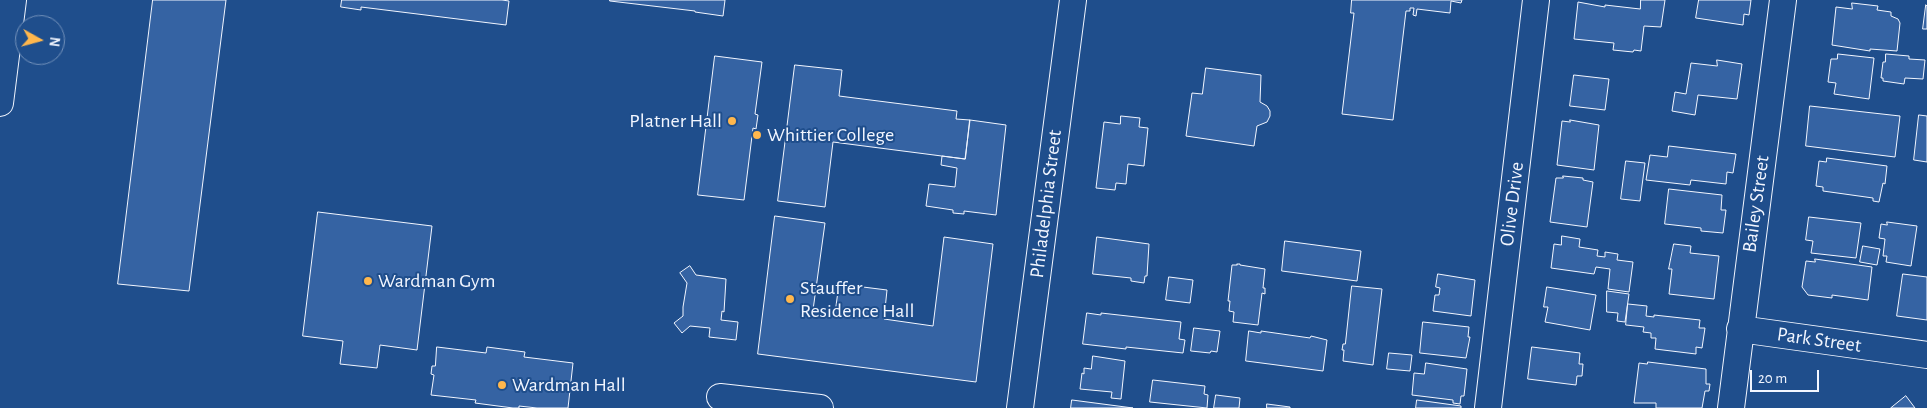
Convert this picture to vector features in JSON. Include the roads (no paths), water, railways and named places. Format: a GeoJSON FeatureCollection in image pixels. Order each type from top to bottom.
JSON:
{"type":"FeatureCollection","features":[{"type":"Feature","properties":{"kind":"street"},"geometry":{"type":"LineString","coordinates":[[0,103],[13,0]]}},
{"type":"Feature","properties":{"kind":"street","name":"Philadelphia Street"},"geometry":{"type":"LineString","coordinates":[[1020,408],[1073,0]]}},
{"type":"Feature","properties":{"kind":"street","name":"Olive Drive"},"geometry":{"type":"LineString","coordinates":[[1488,408],[1536,0]]}},
{"type":"Feature","properties":{"kind":"street","name":"Bailey Street"},"geometry":{"type":"LineString","coordinates":[[1731,408],[1783,0]]}},
{"type":"Feature","properties":{"kind":"street","name":"Park Street"},"geometry":{"type":"LineString","coordinates":[[1740,329],[1927,356]]}},
{"type":"Feature","properties":{"kind":"street"},"geometry":{"type":"LineString","coordinates":[[720,397],[820,408]]}},
{"type":"Feature","properties":{"kind":"place","name":"Platner Hall"},"geometry":{"type":"Point","coordinates":[732,121]}},
{"type":"Feature","properties":{"kind":"place","name":"Whittier College"},"geometry":{"type":"Point","coordinates":[757,135]}},
{"type":"Feature","properties":{"kind":"place","name":"Wardman Gym"},"geometry":{"type":"Point","coordinates":[368,281]}},
{"type":"Feature","properties":{"kind":"place","name":"Stauffer Residence Hall"},"geometry":{"type":"Point","coordinates":[790,299]}},
{"type":"Feature","properties":{"kind":"place","name":"Wardman Hall"},"geometry":{"type":"Point","coordinates":[502,385]}}]}
